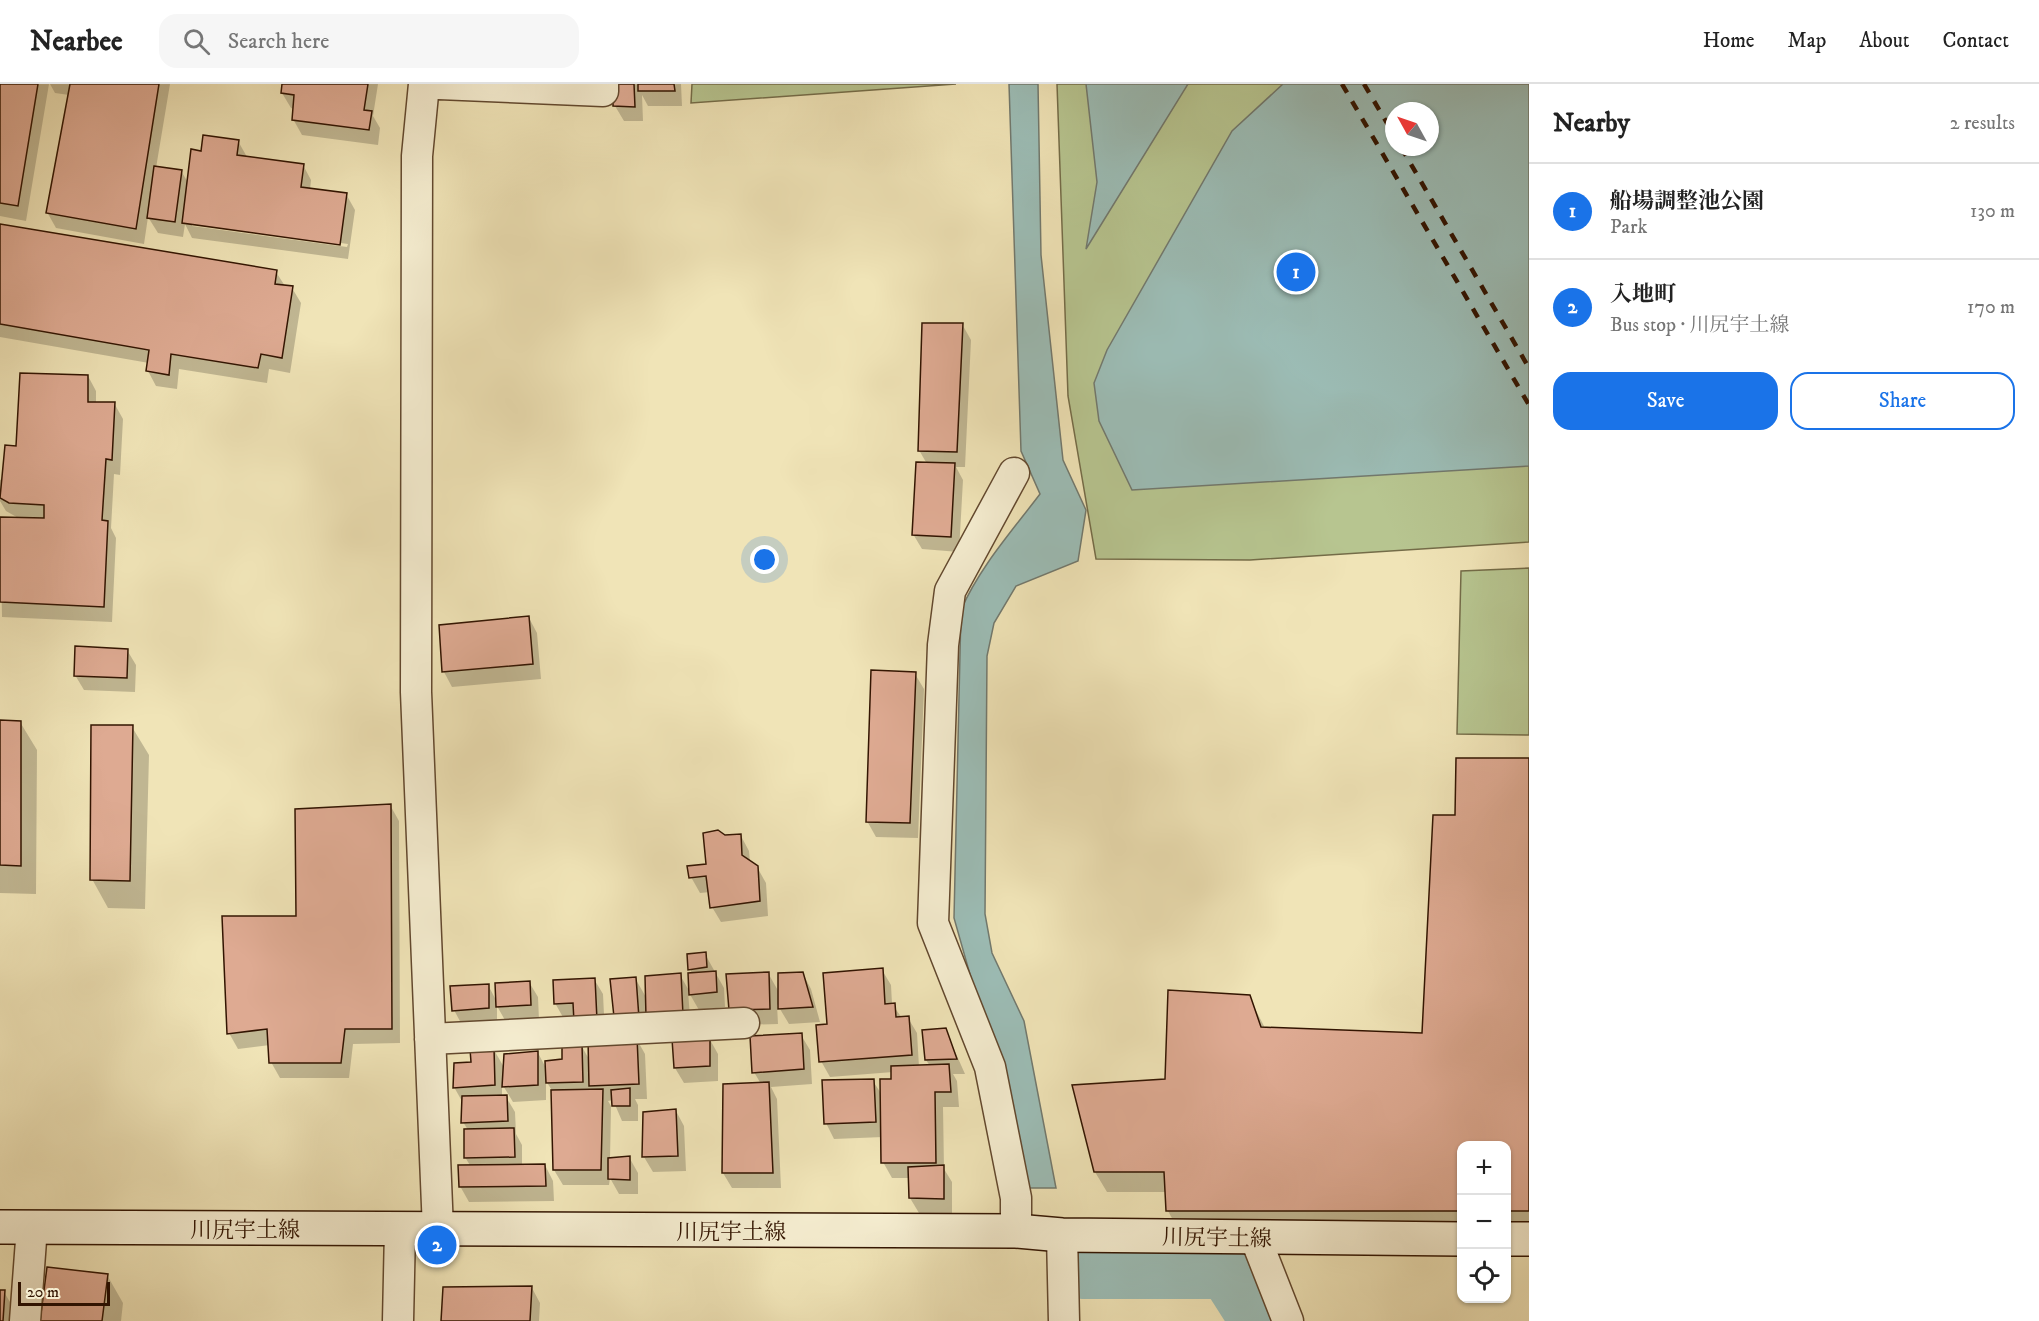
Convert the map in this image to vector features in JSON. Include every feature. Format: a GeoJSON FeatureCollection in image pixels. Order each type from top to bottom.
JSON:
{"type":"FeatureCollection","features":[{"type":"Feature","properties":{"kind":"main road","name":"川尻宇土線"},"geometry":{"type":"LineString","coordinates":[[16,1227],[1016,1231],[1062,1235],[1457,1239]]}},
{"type":"Feature","properties":{"kind":"main road"},"geometry":{"type":"LineString","coordinates":[[1511,1239],[1529,1239]]}},
{"type":"Feature","properties":{"kind":"street"},"geometry":{"type":"LineString","coordinates":[[424,84],[417,156],[416,692],[438,1230]]}},
{"type":"Feature","properties":{"kind":"street"},"geometry":{"type":"LineString","coordinates":[[440,84],[603,91],[603,84]]}},
{"type":"Feature","properties":{"kind":"street"},"geometry":{"type":"LineString","coordinates":[[1014,472],[950,591],[943,645],[933,923],[990,1067],[1016,1198],[1016,1231]]}},
{"type":"Feature","properties":{"kind":"street"},"geometry":{"type":"LineString","coordinates":[[430,1039],[744,1023]]}},
{"type":"Feature","properties":{"kind":"street"},"geometry":{"type":"LineString","coordinates":[[16,1227],[25,1321]]}},
{"type":"Feature","properties":{"kind":"street"},"geometry":{"type":"LineString","coordinates":[[398,1321],[400,1230]]}},
{"type":"Feature","properties":{"kind":"street"},"geometry":{"type":"LineString","coordinates":[[1062,1235],[1064,1321]]}},
{"type":"Feature","properties":{"kind":"street"},"geometry":{"type":"LineString","coordinates":[[1255,1237],[1288,1321]]}},
{"type":"Feature","properties":{"kind":"green space"},"geometry":{"type":"Polygon","coordinates":[[[692,84],[956,84],[691,103],[692,84]]]}},
{"type":"Feature","properties":{"kind":"green space"},"geometry":{"type":"Polygon","coordinates":[[[1057,84],[1529,84],[1529,542],[1250,560],[1096,559],[1068,396],[1057,84]]]}},
{"type":"Feature","properties":{"kind":"green space"},"geometry":{"type":"Polygon","coordinates":[[[1529,568],[1529,735],[1457,734],[1461,571],[1529,568]]]}},
{"type":"Feature","properties":{"kind":"water"},"geometry":{"type":"Polygon","coordinates":[[[1009,84],[1038,84],[1041,255],[1063,460],[1086,510],[1078,561],[1016,586],[994,623],[987,656],[985,914],[992,953],[1024,1021],[1056,1188],[1029,1188],[1005,1074],[971,978],[954,918],[961,610],[977,579],[1040,494],[1021,451],[1009,84]]]}},
{"type":"Feature","properties":{"kind":"water"},"geometry":{"type":"Polygon","coordinates":[[[1086,84],[1188,84],[1086,249],[1097,182],[1086,84]]]}},
{"type":"Feature","properties":{"kind":"water"},"geometry":{"type":"Polygon","coordinates":[[[1283,84],[1529,84],[1529,466],[1132,490],[1099,421],[1094,383],[1107,350],[1232,131],[1283,84]]]}},
{"type":"Feature","properties":{"kind":"building"},"geometry":{"type":"Polygon","coordinates":[[[0,84],[38,84],[18,206],[0,203],[0,84]]]}},
{"type":"Feature","properties":{"kind":"building"},"geometry":{"type":"Polygon","coordinates":[[[70,84],[159,84],[136,229],[46,213],[70,84]]]}},
{"type":"Feature","properties":{"kind":"building"},"geometry":{"type":"Polygon","coordinates":[[[282,84],[368,84],[364,110],[372,111],[369,130],[292,120],[294,95],[281,93],[282,84]]]}},
{"type":"Feature","properties":{"kind":"building"},"geometry":{"type":"Polygon","coordinates":[[[613,84],[634,84],[635,107],[613,106],[613,84]]]}},
{"type":"Feature","properties":{"kind":"building"},"geometry":{"type":"Polygon","coordinates":[[[638,84],[674,84],[675,91],[638,91],[638,84]]]}},
{"type":"Feature","properties":{"kind":"building"},"geometry":{"type":"Polygon","coordinates":[[[203,135],[239,140],[237,155],[304,164],[301,187],[347,193],[340,245],[182,223],[191,149],[201,151],[203,135]]]}},
{"type":"Feature","properties":{"kind":"building"},"geometry":{"type":"Polygon","coordinates":[[[154,166],[182,170],[175,222],[147,218],[154,166]]]}},
{"type":"Feature","properties":{"kind":"building"},"geometry":{"type":"Polygon","coordinates":[[[0,224],[277,270],[275,284],[293,286],[282,358],[261,354],[258,368],[171,354],[169,375],[146,371],[149,350],[0,324],[0,224]]]}},
{"type":"Feature","properties":{"kind":"building"},"geometry":{"type":"Polygon","coordinates":[[[922,323],[963,323],[957,452],[918,451],[922,323]]]}},
{"type":"Feature","properties":{"kind":"building"},"geometry":{"type":"Polygon","coordinates":[[[20,373],[88,375],[88,402],[115,402],[112,460],[106,459],[102,520],[108,521],[104,607],[0,602],[0,517],[44,518],[44,505],[9,503],[0,498],[5,445],[16,446],[20,373]]]}},
{"type":"Feature","properties":{"kind":"building"},"geometry":{"type":"Polygon","coordinates":[[[916,462],[955,463],[951,537],[912,535],[916,462]]]}},
{"type":"Feature","properties":{"kind":"building"},"geometry":{"type":"Polygon","coordinates":[[[529,616],[533,664],[442,672],[439,625],[529,616]]]}},
{"type":"Feature","properties":{"kind":"building"},"geometry":{"type":"Polygon","coordinates":[[[75,646],[128,649],[127,678],[74,676],[75,646]]]}},
{"type":"Feature","properties":{"kind":"building"},"geometry":{"type":"Polygon","coordinates":[[[871,670],[916,672],[910,823],[866,822],[871,670]]]}},
{"type":"Feature","properties":{"kind":"building"},"geometry":{"type":"Polygon","coordinates":[[[0,720],[21,721],[21,866],[0,865],[0,720]]]}},
{"type":"Feature","properties":{"kind":"building"},"geometry":{"type":"Polygon","coordinates":[[[91,725],[133,725],[130,881],[90,880],[91,725]]]}},
{"type":"Feature","properties":{"kind":"building"},"geometry":{"type":"Polygon","coordinates":[[[1456,758],[1529,758],[1529,1211],[1511,1211],[1511,1141],[1457,1141],[1457,1211],[1166,1211],[1164,1172],[1094,1172],[1072,1085],[1165,1079],[1168,990],[1250,995],[1261,1027],[1422,1033],[1433,815],[1455,815],[1456,758]]]}},
{"type":"Feature","properties":{"kind":"building"},"geometry":{"type":"Polygon","coordinates":[[[391,804],[392,1029],[345,1029],[341,1063],[269,1063],[267,1029],[227,1034],[222,916],[296,916],[295,809],[391,804]]]}},
{"type":"Feature","properties":{"kind":"building"},"geometry":{"type":"Polygon","coordinates":[[[718,830],[725,835],[741,834],[742,855],[758,866],[760,901],[710,908],[706,876],[689,878],[687,866],[706,864],[703,833],[718,830]]]}},
{"type":"Feature","properties":{"kind":"building"},"geometry":{"type":"Polygon","coordinates":[[[706,952],[707,967],[688,970],[687,954],[706,952]]]}},
{"type":"Feature","properties":{"kind":"building"},"geometry":{"type":"Polygon","coordinates":[[[883,968],[885,1004],[895,1003],[896,1017],[909,1016],[912,1055],[819,1062],[816,1025],[827,1024],[823,973],[883,968]]]}},
{"type":"Feature","properties":{"kind":"building"},"geometry":{"type":"Polygon","coordinates":[[[716,971],[717,992],[689,995],[688,973],[716,971]]]}},
{"type":"Feature","properties":{"kind":"building"},"geometry":{"type":"Polygon","coordinates":[[[769,972],[770,1009],[729,1010],[726,974],[769,972]]]}},
{"type":"Feature","properties":{"kind":"building"},"geometry":{"type":"Polygon","coordinates":[[[803,972],[813,1007],[778,1009],[778,973],[803,972]]]}},
{"type":"Feature","properties":{"kind":"building"},"geometry":{"type":"Polygon","coordinates":[[[681,973],[683,1015],[646,1017],[645,976],[681,973]]]}},
{"type":"Feature","properties":{"kind":"building"},"geometry":{"type":"Polygon","coordinates":[[[636,977],[639,1018],[614,1017],[610,979],[636,977]]]}},
{"type":"Feature","properties":{"kind":"building"},"geometry":{"type":"Polygon","coordinates":[[[595,978],[597,1020],[574,1022],[573,1003],[554,1004],[553,980],[595,978]]]}},
{"type":"Feature","properties":{"kind":"building"},"geometry":{"type":"Polygon","coordinates":[[[530,981],[531,1005],[496,1007],[495,983],[530,981]]]}},
{"type":"Feature","properties":{"kind":"building"},"geometry":{"type":"Polygon","coordinates":[[[489,984],[489,1008],[452,1011],[450,986],[489,984]]]}},
{"type":"Feature","properties":{"kind":"building"},"geometry":{"type":"Polygon","coordinates":[[[946,1028],[957,1059],[925,1060],[922,1030],[946,1028]]]}},
{"type":"Feature","properties":{"kind":"building"},"geometry":{"type":"Polygon","coordinates":[[[802,1033],[804,1069],[752,1073],[750,1036],[802,1033]]]}},
{"type":"Feature","properties":{"kind":"building"},"geometry":{"type":"Polygon","coordinates":[[[637,1037],[639,1084],[589,1086],[588,1039],[637,1037]]]}},
{"type":"Feature","properties":{"kind":"building"},"geometry":{"type":"Polygon","coordinates":[[[710,1037],[710,1066],[674,1068],[672,1039],[710,1037]]]}},
{"type":"Feature","properties":{"kind":"building"},"geometry":{"type":"Polygon","coordinates":[[[582,1044],[583,1082],[546,1083],[545,1061],[562,1059],[562,1045],[582,1044]]]}},
{"type":"Feature","properties":{"kind":"building"},"geometry":{"type":"Polygon","coordinates":[[[494,1048],[495,1085],[453,1088],[454,1063],[471,1062],[470,1049],[494,1048]]]}},
{"type":"Feature","properties":{"kind":"building"},"geometry":{"type":"Polygon","coordinates":[[[538,1051],[538,1085],[502,1087],[504,1054],[538,1051]]]}},
{"type":"Feature","properties":{"kind":"building"},"geometry":{"type":"Polygon","coordinates":[[[949,1064],[951,1092],[935,1092],[936,1163],[881,1163],[880,1079],[891,1079],[891,1066],[949,1064]]]}},
{"type":"Feature","properties":{"kind":"building"},"geometry":{"type":"Polygon","coordinates":[[[874,1079],[876,1122],[824,1124],[822,1080],[874,1079]]]}},
{"type":"Feature","properties":{"kind":"building"},"geometry":{"type":"Polygon","coordinates":[[[769,1082],[773,1173],[722,1173],[723,1084],[769,1082]]]}},
{"type":"Feature","properties":{"kind":"building"},"geometry":{"type":"Polygon","coordinates":[[[630,1088],[630,1106],[612,1106],[611,1090],[630,1088]]]}},
{"type":"Feature","properties":{"kind":"building"},"geometry":{"type":"Polygon","coordinates":[[[603,1089],[601,1170],[553,1170],[551,1090],[603,1089]]]}},
{"type":"Feature","properties":{"kind":"building"},"geometry":{"type":"Polygon","coordinates":[[[507,1095],[508,1121],[461,1123],[462,1096],[507,1095]]]}},
{"type":"Feature","properties":{"kind":"building"},"geometry":{"type":"Polygon","coordinates":[[[676,1109],[678,1156],[642,1157],[643,1112],[676,1109]]]}},
{"type":"Feature","properties":{"kind":"building"},"geometry":{"type":"Polygon","coordinates":[[[514,1128],[515,1157],[464,1158],[464,1129],[514,1128]]]}},
{"type":"Feature","properties":{"kind":"building"},"geometry":{"type":"Polygon","coordinates":[[[630,1156],[630,1180],[608,1179],[608,1158],[630,1156]]]}},
{"type":"Feature","properties":{"kind":"building"},"geometry":{"type":"Polygon","coordinates":[[[545,1164],[546,1186],[459,1187],[458,1165],[545,1164]]]}},
{"type":"Feature","properties":{"kind":"building"},"geometry":{"type":"Polygon","coordinates":[[[944,1165],[944,1199],[909,1198],[908,1167],[944,1165]]]}},
{"type":"Feature","properties":{"kind":"building"},"geometry":{"type":"Polygon","coordinates":[[[47,1267],[108,1274],[102,1321],[40,1321],[47,1267]]]}},
{"type":"Feature","properties":{"kind":"building"},"geometry":{"type":"Polygon","coordinates":[[[532,1286],[530,1321],[441,1321],[443,1287],[532,1286]]]}},
{"type":"Feature","properties":{"kind":"building"},"geometry":{"type":"Polygon","coordinates":[[[0,1290],[5,1290],[3,1321],[0,1321],[0,1290]]]}},
{"type":"Feature","properties":{"kind":"waterway"},"geometry":{"type":"LineString","coordinates":[[1082,1271],[1226,1271],[1258,1321]]}},
{"type":"Feature","properties":{"kind":"railway"},"geometry":{"type":"LineString","coordinates":[[1342,84],[1529,405]]}},
{"type":"Feature","properties":{"kind":"railway"},"geometry":{"type":"LineString","coordinates":[[1364,84],[1385,120]]}},
{"type":"Feature","properties":{"kind":"railway"},"geometry":{"type":"LineString","coordinates":[[1406,156],[1529,368]]}},
{"type":"Feature","properties":{"kind":"place","name":"船場調整池公園"},"geometry":{"type":"Point","coordinates":[1296,272]}},
{"type":"Feature","properties":{"kind":"place","name":"入地町"},"geometry":{"type":"Point","coordinates":[437,1245]}}]}
